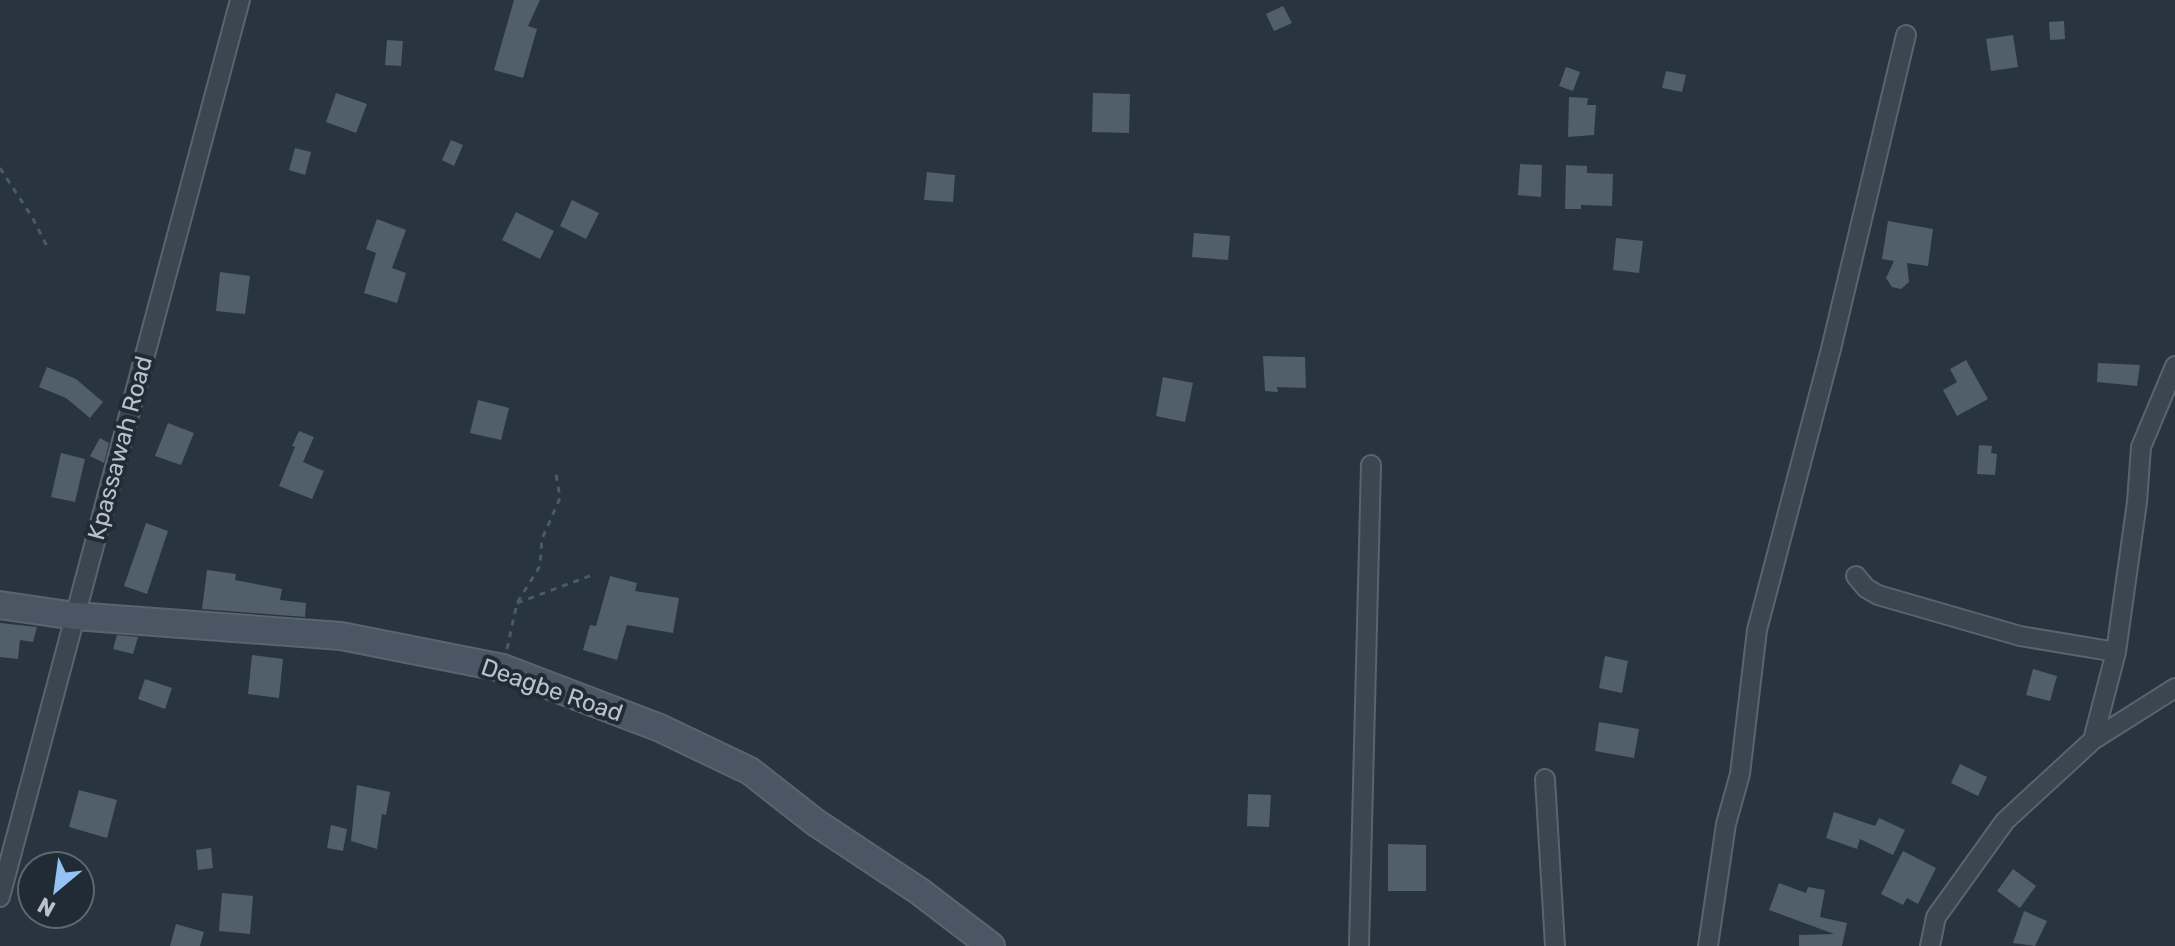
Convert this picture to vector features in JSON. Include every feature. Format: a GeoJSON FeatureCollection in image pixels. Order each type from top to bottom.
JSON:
{"type":"FeatureCollection","features":[{"type":"Feature","properties":{"kind":"street","name":"Kpassawah Road"},"geometry":{"type":"LineString","coordinates":[[0,897],[240,0]]}},
{"type":"Feature","properties":{"kind":"street"},"geometry":{"type":"LineString","coordinates":[[1708,946],[1726,824],[1740,774],[1757,630],[1835,334],[1906,35]]}},
{"type":"Feature","properties":{"kind":"street"},"geometry":{"type":"LineString","coordinates":[[2093,740],[2116,652],[2137,502],[2141,447],[2175,366]]}},
{"type":"Feature","properties":{"kind":"street"},"geometry":{"type":"LineString","coordinates":[[1359,946],[1371,465]]}},
{"type":"Feature","properties":{"kind":"street"},"geometry":{"type":"LineString","coordinates":[[1856,576],[1866,588],[1892,600],[2020,636],[2116,652]]}},
{"type":"Feature","properties":{"kind":"street","name":"Deagbe Road"},"geometry":{"type":"LineString","coordinates":[[0,605],[75,616],[341,636],[503,668],[660,728],[750,771],[815,822],[919,891],[991,946]]}},
{"type":"Feature","properties":{"kind":"street"},"geometry":{"type":"LineString","coordinates":[[1930,946],[1936,917],[2005,821],[2093,740],[2175,688]]}},
{"type":"Feature","properties":{"kind":"street"},"geometry":{"type":"LineString","coordinates":[[1545,779],[1555,946]]}},
{"type":"Feature","properties":{"kind":"path"},"geometry":{"type":"LineString","coordinates":[[0,168],[49,250]]}},
{"type":"Feature","properties":{"kind":"path"},"geometry":{"type":"LineString","coordinates":[[503,668],[517,603],[540,566],[542,539],[560,498],[556,474]]}},
{"type":"Feature","properties":{"kind":"path"},"geometry":{"type":"LineString","coordinates":[[517,603],[595,574]]}},
{"type":"Feature","properties":{"kind":"building"},"geometry":{"type":"Polygon","coordinates":[[[514,0],[540,0],[528,26],[537,29],[523,78],[494,70],[514,0]]]}},
{"type":"Feature","properties":{"kind":"building"},"geometry":{"type":"Polygon","coordinates":[[[1283,6],[1292,23],[1274,31],[1266,14],[1283,6]]]}},
{"type":"Feature","properties":{"kind":"building"},"geometry":{"type":"Polygon","coordinates":[[[2064,21],[2065,39],[2050,40],[2049,22],[2064,21]]]}},
{"type":"Feature","properties":{"kind":"building"},"geometry":{"type":"Polygon","coordinates":[[[2013,35],[2018,67],[1991,71],[1986,39],[2013,35]]]}},
{"type":"Feature","properties":{"kind":"building"},"geometry":{"type":"Polygon","coordinates":[[[387,40],[403,41],[401,66],[385,65],[387,40]]]}},
{"type":"Feature","properties":{"kind":"building"},"geometry":{"type":"Polygon","coordinates":[[[1566,67],[1580,72],[1573,91],[1559,86],[1566,67]]]}},
{"type":"Feature","properties":{"kind":"building"},"geometry":{"type":"Polygon","coordinates":[[[1666,71],[1686,75],[1682,92],[1662,88],[1666,71]]]}},
{"type":"Feature","properties":{"kind":"building"},"geometry":{"type":"Polygon","coordinates":[[[336,93],[367,104],[356,133],[326,122],[336,93]]]}},
{"type":"Feature","properties":{"kind":"building"},"geometry":{"type":"Polygon","coordinates":[[[1093,93],[1130,94],[1129,133],[1092,132],[1093,93]]]}},
{"type":"Feature","properties":{"kind":"building"},"geometry":{"type":"Polygon","coordinates":[[[1569,97],[1588,98],[1587,105],[1596,105],[1594,135],[1568,137],[1569,97]]]}},
{"type":"Feature","properties":{"kind":"building"},"geometry":{"type":"Polygon","coordinates":[[[451,140],[463,145],[454,166],[442,160],[451,140]]]}},
{"type":"Feature","properties":{"kind":"building"},"geometry":{"type":"Polygon","coordinates":[[[295,148],[311,152],[305,175],[289,170],[295,148]]]}},
{"type":"Feature","properties":{"kind":"building"},"geometry":{"type":"Polygon","coordinates":[[[1520,164],[1542,165],[1541,197],[1518,195],[1520,164]]]}},
{"type":"Feature","properties":{"kind":"building"},"geometry":{"type":"Polygon","coordinates":[[[1566,165],[1587,166],[1587,173],[1613,174],[1612,206],[1581,205],[1581,209],[1565,209],[1566,165]]]}},
{"type":"Feature","properties":{"kind":"building"},"geometry":{"type":"Polygon","coordinates":[[[927,172],[955,175],[953,202],[924,200],[927,172]]]}},
{"type":"Feature","properties":{"kind":"building"},"geometry":{"type":"Polygon","coordinates":[[[572,200],[599,213],[586,239],[560,226],[572,200]]]}},
{"type":"Feature","properties":{"kind":"building"},"geometry":{"type":"Polygon","coordinates":[[[516,212],[554,231],[540,259],[502,240],[516,212]]]}},
{"type":"Feature","properties":{"kind":"building"},"geometry":{"type":"Polygon","coordinates":[[[377,219],[406,230],[392,268],[406,273],[397,303],[364,293],[376,253],[366,249],[377,219]]]}},
{"type":"Feature","properties":{"kind":"building"},"geometry":{"type":"Polygon","coordinates":[[[1888,221],[1933,229],[1928,266],[1907,263],[1909,282],[1901,289],[1892,287],[1886,278],[1894,261],[1882,259],[1888,221]]]}},
{"type":"Feature","properties":{"kind":"building"},"geometry":{"type":"Polygon","coordinates":[[[1194,233],[1230,236],[1228,260],[1192,257],[1194,233]]]}},
{"type":"Feature","properties":{"kind":"building"},"geometry":{"type":"Polygon","coordinates":[[[1616,238],[1643,241],[1639,273],[1613,270],[1616,238]]]}},
{"type":"Feature","properties":{"kind":"building"},"geometry":{"type":"Polygon","coordinates":[[[220,272],[250,276],[245,314],[216,311],[220,272]]]}},
{"type":"Feature","properties":{"kind":"building"},"geometry":{"type":"Polygon","coordinates":[[[1263,356],[1305,357],[1306,388],[1277,387],[1278,392],[1265,391],[1263,356]]]}},
{"type":"Feature","properties":{"kind":"building"},"geometry":{"type":"Polygon","coordinates":[[[1966,360],[1988,399],[1957,416],[1943,390],[1957,382],[1950,369],[1966,360]]]}},
{"type":"Feature","properties":{"kind":"building"},"geometry":{"type":"Polygon","coordinates":[[[2098,363],[2140,365],[2137,386],[2097,382],[2098,363]]]}},
{"type":"Feature","properties":{"kind":"building"},"geometry":{"type":"Polygon","coordinates":[[[47,367],[76,379],[103,402],[90,418],[66,398],[39,387],[47,367]]]}},
{"type":"Feature","properties":{"kind":"building"},"geometry":{"type":"Polygon","coordinates":[[[1163,377],[1193,383],[1185,422],[1156,416],[1163,377]]]}},
{"type":"Feature","properties":{"kind":"building"},"geometry":{"type":"Polygon","coordinates":[[[478,400],[509,408],[501,440],[470,433],[478,400]]]}},
{"type":"Feature","properties":{"kind":"building"},"geometry":{"type":"Polygon","coordinates":[[[168,423],[194,433],[181,465],[155,456],[168,423]]]}},
{"type":"Feature","properties":{"kind":"building"},"geometry":{"type":"Polygon","coordinates":[[[299,431],[314,437],[303,462],[324,471],[312,499],[279,486],[299,431]]]}},
{"type":"Feature","properties":{"kind":"building"},"geometry":{"type":"Polygon","coordinates":[[[100,438],[109,443],[104,463],[90,456],[100,438]]]}},
{"type":"Feature","properties":{"kind":"building"},"geometry":{"type":"Polygon","coordinates":[[[1979,445],[1992,446],[1991,453],[1997,454],[1995,475],[1977,474],[1979,445]]]}},
{"type":"Feature","properties":{"kind":"building"},"geometry":{"type":"Polygon","coordinates":[[[61,453],[85,459],[75,502],[51,497],[61,453]]]}},
{"type":"Feature","properties":{"kind":"building"},"geometry":{"type":"Polygon","coordinates":[[[146,523],[168,531],[147,594],[124,586],[146,523]]]}},
{"type":"Feature","properties":{"kind":"building"},"geometry":{"type":"Polygon","coordinates":[[[207,570],[236,574],[235,580],[282,589],[280,600],[306,603],[305,617],[202,609],[207,570]]]}},
{"type":"Feature","properties":{"kind":"building"},"geometry":{"type":"Polygon","coordinates":[[[610,576],[637,583],[635,591],[679,598],[673,633],[627,625],[617,660],[583,650],[590,625],[596,626],[610,576]]]}},
{"type":"Feature","properties":{"kind":"building"},"geometry":{"type":"Polygon","coordinates":[[[0,623],[37,627],[33,642],[20,640],[18,659],[0,657],[0,623]]]}},
{"type":"Feature","properties":{"kind":"building"},"geometry":{"type":"Polygon","coordinates":[[[117,635],[138,637],[133,654],[113,649],[117,635]]]}},
{"type":"Feature","properties":{"kind":"building"},"geometry":{"type":"Polygon","coordinates":[[[252,655],[283,659],[279,698],[248,694],[252,655]]]}},
{"type":"Feature","properties":{"kind":"building"},"geometry":{"type":"Polygon","coordinates":[[[1605,656],[1628,661],[1622,693],[1599,688],[1605,656]]]}},
{"type":"Feature","properties":{"kind":"building"},"geometry":{"type":"Polygon","coordinates":[[[2033,669],[2057,676],[2050,701],[2026,695],[2033,669]]]}},
{"type":"Feature","properties":{"kind":"building"},"geometry":{"type":"Polygon","coordinates":[[[145,679],[172,688],[165,709],[138,699],[145,679]]]}},
{"type":"Feature","properties":{"kind":"building"},"geometry":{"type":"Polygon","coordinates":[[[1599,722],[1639,729],[1634,758],[1595,751],[1599,722]]]}},
{"type":"Feature","properties":{"kind":"building"},"geometry":{"type":"Polygon","coordinates":[[[1960,764],[1987,777],[1978,796],[1951,783],[1960,764]]]}},
{"type":"Feature","properties":{"kind":"building"},"geometry":{"type":"Polygon","coordinates":[[[357,785],[390,792],[386,815],[382,814],[377,849],[351,841],[357,785]]]}},
{"type":"Feature","properties":{"kind":"building"},"geometry":{"type":"Polygon","coordinates":[[[79,790],[117,800],[107,838],[69,827],[79,790]]]}},
{"type":"Feature","properties":{"kind":"building"},"geometry":{"type":"Polygon","coordinates":[[[1248,794],[1271,795],[1269,827],[1247,826],[1248,794]]]}},
{"type":"Feature","properties":{"kind":"building"},"geometry":{"type":"Polygon","coordinates":[[[1834,812],[1875,826],[1879,818],[1905,830],[1893,855],[1860,839],[1857,849],[1826,838],[1834,812]]]}},
{"type":"Feature","properties":{"kind":"building"},"geometry":{"type":"Polygon","coordinates":[[[331,825],[347,829],[343,851],[327,848],[331,825]]]}},
{"type":"Feature","properties":{"kind":"building"},"geometry":{"type":"Polygon","coordinates":[[[1388,844],[1426,845],[1426,891],[1388,891],[1388,844]]]}},
{"type":"Feature","properties":{"kind":"building"},"geometry":{"type":"Polygon","coordinates":[[[211,848],[213,868],[198,870],[196,850],[211,848]]]}},
{"type":"Feature","properties":{"kind":"building"},"geometry":{"type":"Polygon","coordinates":[[[1903,851],[1936,868],[1918,904],[1907,898],[1903,905],[1881,894],[1903,851]]]}},
{"type":"Feature","properties":{"kind":"building"},"geometry":{"type":"Polygon","coordinates":[[[2013,869],[2036,886],[2020,908],[1997,891],[2013,869]]]}},
{"type":"Feature","properties":{"kind":"building"},"geometry":{"type":"Polygon","coordinates":[[[1779,883],[1806,893],[1808,887],[1825,890],[1820,917],[1847,923],[1842,946],[1799,946],[1799,935],[1834,934],[1769,910],[1779,883]]]}},
{"type":"Feature","properties":{"kind":"building"},"geometry":{"type":"Polygon","coordinates":[[[222,893],[253,896],[250,934],[219,931],[222,893]]]}},
{"type":"Feature","properties":{"kind":"building"},"geometry":{"type":"Polygon","coordinates":[[[2024,911],[2047,921],[2035,946],[2013,943],[2024,911]]]}},
{"type":"Feature","properties":{"kind":"building"},"geometry":{"type":"Polygon","coordinates":[[[176,924],[204,932],[200,946],[170,946],[176,924]]]}}]}
